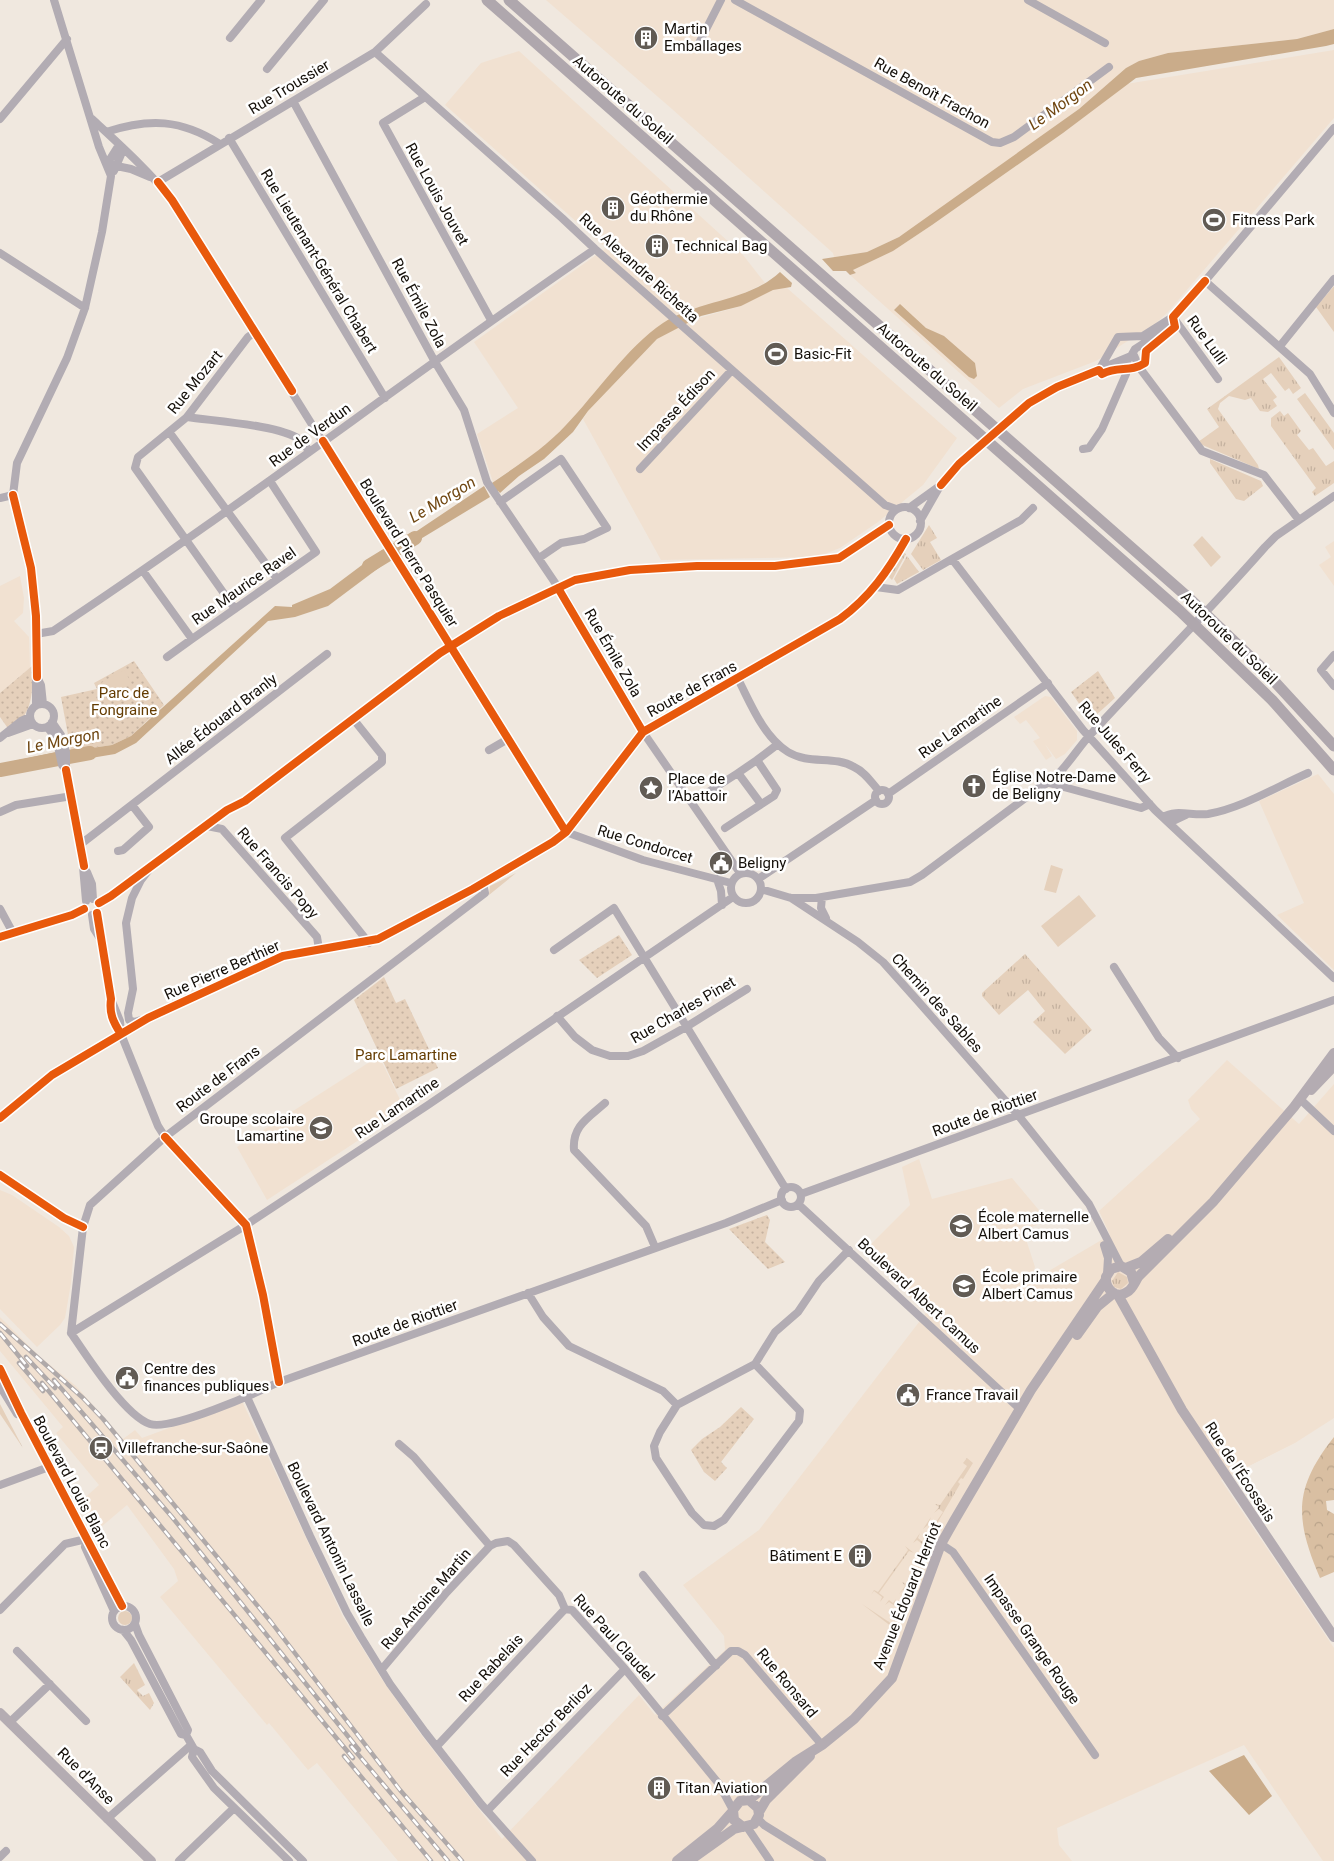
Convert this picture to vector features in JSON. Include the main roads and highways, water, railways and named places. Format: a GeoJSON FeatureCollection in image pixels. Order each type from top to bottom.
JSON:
{"type":"FeatureCollection","features":[{"type":"Feature","properties":{"kind":"highway","name":"Autoroute du Soleil"},"geometry":{"type":"LineString","coordinates":[[487,0],[1194,624],[1272,700],[1334,770]]}},
{"type":"Feature","properties":{"kind":"highway","name":"Autoroute du Soleil"},"geometry":{"type":"LineString","coordinates":[[509,0],[1198,606],[1275,682],[1334,746]]}},
{"type":"Feature","properties":{"kind":"main road"},"geometry":{"type":"LineString","coordinates":[[1298,1103],[1334,1053]]}},
{"type":"Feature","properties":{"kind":"main road"},"geometry":{"type":"LineString","coordinates":[[1199,1216],[1140,1262],[1123,1267],[1114,1267],[1106,1278],[1108,1288],[1116,1294],[1128,1292],[1199,1216],[1298,1103],[1334,1066]]}},
{"type":"Feature","properties":{"kind":"main road"},"geometry":{"type":"LineString","coordinates":[[1123,1267],[1133,1276],[1130,1300],[1131,1317]]}},
{"type":"Feature","properties":{"kind":"main road","name":"Avenue Édouard Herriot"},"geometry":{"type":"LineString","coordinates":[[759,1815],[766,1800],[822,1745],[872,1702],[892,1678],[942,1544],[1020,1409],[1106,1278]]}},
{"type":"Feature","properties":{"kind":"main road","name":"Avenue Édouard Herriot"},"geometry":{"type":"LineString","coordinates":[[1048,1366],[1064,1352],[1103,1300],[1116,1294]]}},
{"type":"Feature","properties":{"kind":"main road","name":"Rue de l'Écossais"},"geometry":{"type":"LineString","coordinates":[[1116,1294],[1131,1317],[1182,1410],[1334,1637]]}},
{"type":"Feature","properties":{"kind":"main road","name":"Rue d'Anse"},"geometry":{"type":"LineString","coordinates":[[0,1713],[151,1861]]}},
{"type":"Feature","properties":{"kind":"main road","name":"Avenue Édouard Herriot"},"geometry":{"type":"LineString","coordinates":[[746,1800],[795,1762],[822,1745]]}},
{"type":"Feature","properties":{"kind":"main road"},"geometry":{"type":"LineString","coordinates":[[677,1861],[717,1829],[737,1804],[746,1800],[756,1804],[759,1815],[754,1824],[734,1828],[689,1861]]}},
{"type":"Feature","properties":{"kind":"main road"},"geometry":{"type":"LineString","coordinates":[[733,1811],[736,1823],[745,1827]]}},
{"type":"Feature","properties":{"kind":"waterway","name":"Le Morgon"},"geometry":{"type":"LineString","coordinates":[[369,566],[415,538]]}},
{"type":"Feature","properties":{"kind":"waterway","name":"Le Morgon"},"geometry":{"type":"LineString","coordinates":[[0,770],[90,753]]}},
{"type":"Feature","properties":{"kind":"railway"},"geometry":{"type":"LineString","coordinates":[[0,1324],[83,1398],[103,1419],[271,1622],[400,1790],[462,1861]]}},
{"type":"Feature","properties":{"kind":"railway"},"geometry":{"type":"LineString","coordinates":[[0,1333],[27,1366]]}},
{"type":"Feature","properties":{"kind":"railway"},"geometry":{"type":"LineString","coordinates":[[26,1357],[55,1388]]}},
{"type":"Feature","properties":{"kind":"railway"},"geometry":{"type":"LineString","coordinates":[[19,1363],[43,1391]]}},
{"type":"Feature","properties":{"kind":"railway"},"geometry":{"type":"LineString","coordinates":[[54,1380],[172,1517],[359,1750]]}},
{"type":"Feature","properties":{"kind":"railway"},"geometry":{"type":"LineString","coordinates":[[42,1383],[353,1758]]}},
{"type":"Feature","properties":{"kind":"railway"},"geometry":{"type":"LineString","coordinates":[[351,1746],[448,1861]]}},
{"type":"Feature","properties":{"kind":"railway"},"geometry":{"type":"LineString","coordinates":[[344,1756],[431,1861]]}},
{"type":"Feature","properties":{"kind":"place","name":"Martin Emballages"},"geometry":{"type":"Point","coordinates":[646,38]}},
{"type":"Feature","properties":{"kind":"place","name":"Géothermie du Rhône"},"geometry":{"type":"Point","coordinates":[613,208]}},
{"type":"Feature","properties":{"kind":"place","name":"Fitness Park"},"geometry":{"type":"Point","coordinates":[1214,220]}},
{"type":"Feature","properties":{"kind":"place","name":"Technical Bag"},"geometry":{"type":"Point","coordinates":[657,246]}},
{"type":"Feature","properties":{"kind":"place","name":"Basic-Fit"},"geometry":{"type":"Point","coordinates":[776,354]}},
{"type":"Feature","properties":{"kind":"place","name":"Église Notre-Dame de Beligny"},"geometry":{"type":"Point","coordinates":[974,786]}},
{"type":"Feature","properties":{"kind":"place","name":"Place de l’Abattoir"},"geometry":{"type":"Point","coordinates":[651,788]}},
{"type":"Feature","properties":{"kind":"place","name":"Beligny"},"geometry":{"type":"Point","coordinates":[721,863]}},
{"type":"Feature","properties":{"kind":"place","name":"Groupe scolaire Lamartine"},"geometry":{"type":"Point","coordinates":[321,1128]}},
{"type":"Feature","properties":{"kind":"place","name":"École maternelle Albert Camus"},"geometry":{"type":"Point","coordinates":[961,1226]}},
{"type":"Feature","properties":{"kind":"place","name":"École primaire Albert Camus"},"geometry":{"type":"Point","coordinates":[964,1286]}},
{"type":"Feature","properties":{"kind":"place","name":"Centre des finances publiques"},"geometry":{"type":"Point","coordinates":[127,1378]}},
{"type":"Feature","properties":{"kind":"place","name":"France Travail"},"geometry":{"type":"Point","coordinates":[908,1395]}},
{"type":"Feature","properties":{"kind":"place","name":"Villefranche-sur-Saône"},"geometry":{"type":"Point","coordinates":[101,1448]}},
{"type":"Feature","properties":{"kind":"place","name":"Bâtiment E"},"geometry":{"type":"Point","coordinates":[860,1556]}},
{"type":"Feature","properties":{"kind":"place","name":"Titan Aviation"},"geometry":{"type":"Point","coordinates":[659,1788]}},
{"type":"Feature","properties":{"kind":"park label","name":"Parc de Fongraine"},"geometry":{"type":"Point","coordinates":[124,702]}},
{"type":"Feature","properties":{"kind":"park label","name":"Parc Lamartine"},"geometry":{"type":"Point","coordinates":[406,1055]}}]}
